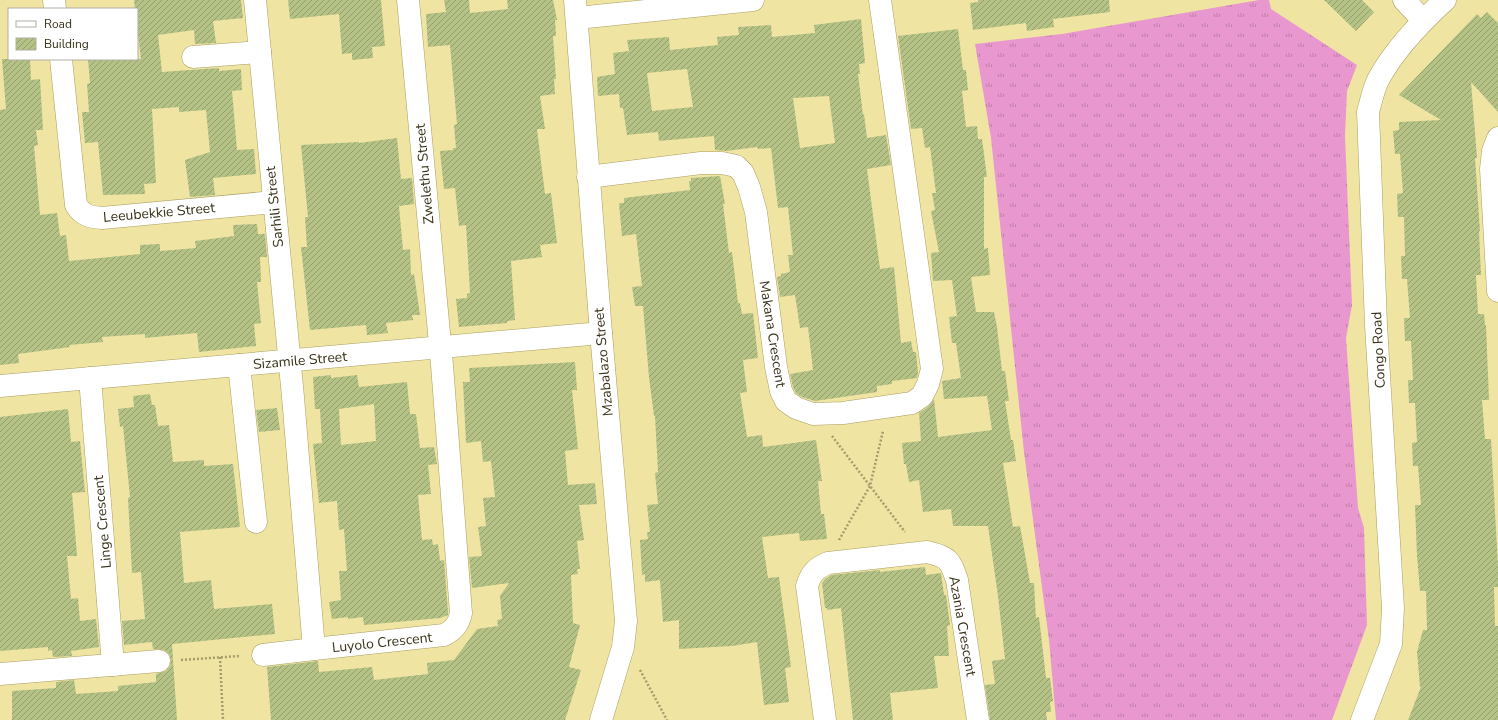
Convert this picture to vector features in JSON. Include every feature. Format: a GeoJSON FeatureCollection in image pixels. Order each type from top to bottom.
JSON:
{"type":"FeatureCollection","features":[{"type":"Feature","properties":{"kind":"street","name":"Sarhili Street"},"geometry":{"type":"LineString","coordinates":[[255,0],[289,361]]}},
{"type":"Feature","properties":{"kind":"street","name":"Zwelethu Street"},"geometry":{"type":"LineString","coordinates":[[408,0],[440,348]]}},
{"type":"Feature","properties":{"kind":"street"},"geometry":{"type":"LineString","coordinates":[[576,9],[753,0]]}},
{"type":"Feature","properties":{"kind":"street","name":"Makana Crescent"},"geometry":{"type":"LineString","coordinates":[[588,177],[701,163],[722,163],[736,166],[743,174],[749,187],[756,212],[776,367],[781,391],[786,401],[796,408],[813,414],[843,413],[912,403],[922,396],[928,384],[932,369],[880,0]]}},
{"type":"Feature","properties":{"kind":"street"},"geometry":{"type":"LineString","coordinates":[[1404,0],[1423,20]]}},
{"type":"Feature","properties":{"kind":"street","name":"Congo Road"},"geometry":{"type":"LineString","coordinates":[[1362,720],[1391,644],[1394,608],[1376,325],[1368,112],[1378,81],[1391,60],[1423,20],[1445,0]]}},
{"type":"Feature","properties":{"kind":"street","name":"Mzabalazo Street"},"geometry":{"type":"LineString","coordinates":[[576,9],[588,177],[626,621],[623,647],[601,720]]}},
{"type":"Feature","properties":{"kind":"street"},"geometry":{"type":"LineString","coordinates":[[193,57],[260,52]]}},
{"type":"Feature","properties":{"kind":"street","name":"Leeubekkie Street"},"geometry":{"type":"LineString","coordinates":[[61,60],[76,205],[81,212],[89,218],[274,202]]}},
{"type":"Feature","properties":{"kind":"street"},"geometry":{"type":"LineString","coordinates":[[1498,138],[1493,151],[1491,169],[1498,291]]}},
{"type":"Feature","properties":{"kind":"street","name":"Sizamile Street"},"geometry":{"type":"LineString","coordinates":[[0,386],[601,333]]}},
{"type":"Feature","properties":{"kind":"street","name":"Luyolo Crescent"},"geometry":{"type":"LineString","coordinates":[[289,361],[314,649],[444,635],[450,632],[460,621],[461,613],[440,348]]}},
{"type":"Feature","properties":{"kind":"street"},"geometry":{"type":"LineString","coordinates":[[239,365],[256,522]]}},
{"type":"Feature","properties":{"kind":"street","name":"Linge Crescent"},"geometry":{"type":"LineString","coordinates":[[90,378],[113,665]]}},
{"type":"Feature","properties":{"kind":"street","name":"Azania Crescent"},"geometry":{"type":"LineString","coordinates":[[825,720],[807,586],[811,575],[817,567],[828,563],[927,552],[943,556],[952,565],[957,580],[978,720]]}},
{"type":"Feature","properties":{"kind":"street"},"geometry":{"type":"LineString","coordinates":[[263,654],[314,649]]}},
{"type":"Feature","properties":{"kind":"street"},"geometry":{"type":"LineString","coordinates":[[0,674],[159,662]]}},
{"type":"Feature","properties":{"kind":"path"},"geometry":{"type":"LineString","coordinates":[[840,561],[839,540],[870,486],[886,418],[886,406]]}},
{"type":"Feature","properties":{"kind":"path"},"geometry":{"type":"LineString","coordinates":[[827,430],[908,536]]}},
{"type":"Feature","properties":{"kind":"path"},"geometry":{"type":"LineString","coordinates":[[623,647],[644,674],[668,720]]}},
{"type":"Feature","properties":{"kind":"path"},"geometry":{"type":"LineString","coordinates":[[159,662],[263,654]]}},
{"type":"Feature","properties":{"kind":"path"},"geometry":{"type":"LineString","coordinates":[[220,657],[223,720]]}},
{"type":"Feature","properties":{"kind":"green space"},"geometry":{"type":"Polygon","coordinates":[[[1259,0],[1269,0],[1271,9],[1357,65],[1347,91],[1345,136],[1352,305],[1346,338],[1358,508],[1364,528],[1367,625],[1332,720],[1056,720],[1049,640],[1024,452],[991,138],[975,44],[1062,34],[1259,0]]]}},
{"type":"Feature","properties":{"kind":"building"},"geometry":{"type":"Polygon","coordinates":[[[134,0],[241,0],[243,18],[213,21],[216,43],[195,44],[194,30],[158,35],[162,72],[219,68],[219,71],[241,69],[242,90],[232,91],[237,150],[254,149],[256,174],[213,178],[215,195],[190,197],[185,160],[210,152],[206,110],[179,112],[179,107],[152,109],[156,183],[144,184],[145,194],[103,195],[98,142],[85,143],[82,112],[89,112],[87,84],[90,83],[88,60],[141,59],[138,34],[138,8],[135,8],[134,0]]]}},
{"type":"Feature","properties":{"kind":"building"},"geometry":{"type":"Polygon","coordinates":[[[288,0],[381,0],[385,46],[372,47],[373,58],[352,60],[352,53],[342,54],[339,14],[290,19],[288,0]]]}},
{"type":"Feature","properties":{"kind":"building"},"geometry":{"type":"Polygon","coordinates":[[[444,0],[469,0],[470,13],[508,9],[507,0],[553,0],[557,20],[555,20],[556,36],[553,36],[556,79],[554,79],[555,94],[540,96],[545,129],[537,129],[545,194],[551,193],[557,243],[540,245],[542,257],[511,261],[515,320],[507,321],[507,323],[459,327],[456,299],[467,298],[467,294],[470,293],[466,225],[459,226],[455,188],[444,189],[440,151],[453,150],[453,148],[456,148],[454,125],[457,124],[450,45],[428,47],[426,14],[446,12],[444,0]]]}},
{"type":"Feature","properties":{"kind":"building"},"geometry":{"type":"Polygon","coordinates":[[[978,0],[1109,0],[1110,12],[1053,19],[1054,27],[1027,31],[1026,23],[973,30],[970,3],[978,2],[978,0]]]}},
{"type":"Feature","properties":{"kind":"building"},"geometry":{"type":"Polygon","coordinates":[[[1324,0],[1362,0],[1374,12],[1356,31],[1324,0]]]}},
{"type":"Feature","properties":{"kind":"building"},"geometry":{"type":"Polygon","coordinates":[[[1487,12],[1498,23],[1498,112],[1471,82],[1477,158],[1475,158],[1480,231],[1481,275],[1476,275],[1478,314],[1484,314],[1486,325],[1489,400],[1482,400],[1485,439],[1491,439],[1498,566],[1498,587],[1494,587],[1495,626],[1498,626],[1498,720],[1408,720],[1421,687],[1417,652],[1423,630],[1427,630],[1426,591],[1420,591],[1417,556],[1415,505],[1421,505],[1418,466],[1413,466],[1412,443],[1417,442],[1415,403],[1409,403],[1408,380],[1413,380],[1411,341],[1405,341],[1404,318],[1410,318],[1407,279],[1402,279],[1401,256],[1405,256],[1404,217],[1398,217],[1397,194],[1403,193],[1400,154],[1395,154],[1393,131],[1399,130],[1399,122],[1441,120],[1399,95],[1477,14],[1481,18],[1487,12]]]}},
{"type":"Feature","properties":{"kind":"building"},"geometry":{"type":"Polygon","coordinates":[[[861,19],[865,63],[859,64],[860,74],[858,74],[867,138],[886,135],[891,165],[867,169],[880,269],[894,267],[901,343],[911,341],[913,352],[916,352],[918,373],[917,378],[892,381],[892,384],[877,386],[877,392],[815,401],[802,397],[796,393],[790,374],[813,370],[808,327],[800,328],[795,295],[780,297],[777,277],[781,276],[781,274],[790,272],[788,255],[793,255],[788,207],[778,208],[771,148],[758,149],[757,147],[726,151],[715,150],[714,136],[659,141],[658,132],[627,135],[623,108],[620,108],[619,94],[598,96],[597,77],[615,74],[613,53],[629,51],[627,40],[669,37],[670,50],[718,45],[717,37],[739,35],[738,27],[771,25],[772,37],[815,33],[814,25],[861,19]],[[687,69],[647,73],[652,111],[693,107],[687,69]],[[829,96],[793,98],[800,148],[835,143],[829,96]]]}},
{"type":"Feature","properties":{"kind":"building"},"geometry":{"type":"Polygon","coordinates":[[[958,29],[963,70],[966,70],[968,90],[962,91],[966,127],[977,126],[978,139],[982,139],[987,177],[984,177],[984,249],[988,248],[990,275],[971,277],[976,312],[994,312],[1002,371],[1005,371],[1009,401],[1005,401],[1016,461],[1003,463],[1013,527],[1020,526],[1030,583],[1034,583],[1036,618],[1039,617],[1046,678],[1050,678],[1053,701],[1050,702],[1051,712],[1046,712],[1047,720],[990,720],[985,685],[995,684],[992,661],[1005,659],[988,526],[953,526],[951,509],[923,512],[919,480],[909,482],[906,464],[904,464],[902,443],[921,441],[919,413],[929,406],[934,399],[938,437],[992,430],[987,396],[944,399],[942,381],[961,378],[956,343],[952,343],[949,317],[957,316],[952,280],[933,281],[931,253],[939,252],[931,211],[935,210],[932,193],[936,193],[930,147],[925,148],[922,128],[911,129],[898,36],[958,29]]]}},
{"type":"Feature","properties":{"kind":"building"},"geometry":{"type":"Polygon","coordinates":[[[2,59],[30,60],[31,80],[40,79],[43,130],[36,130],[38,145],[34,146],[40,215],[57,213],[60,236],[66,235],[69,261],[140,254],[140,245],[160,244],[160,251],[196,248],[195,241],[234,236],[233,225],[257,224],[258,234],[265,234],[267,257],[260,257],[261,282],[257,282],[261,323],[254,324],[256,346],[199,352],[197,333],[145,338],[145,334],[102,337],[103,342],[69,345],[70,347],[18,354],[19,363],[0,365],[0,110],[6,109],[2,59]]]}},
{"type":"Feature","properties":{"kind":"building"},"geometry":{"type":"Polygon","coordinates":[[[397,138],[401,179],[412,178],[414,204],[399,206],[403,250],[410,249],[411,275],[414,274],[420,315],[412,315],[413,320],[386,323],[388,333],[367,335],[366,325],[310,330],[301,247],[307,247],[305,217],[308,217],[301,145],[359,143],[397,138]]]}},
{"type":"Feature","properties":{"kind":"building"},"geometry":{"type":"Polygon","coordinates":[[[720,176],[725,204],[723,204],[729,253],[732,252],[738,303],[740,303],[742,314],[753,313],[758,358],[743,360],[747,392],[740,393],[747,437],[762,435],[763,447],[816,440],[822,481],[818,481],[821,514],[824,514],[827,539],[800,541],[799,533],[762,537],[768,578],[779,577],[791,667],[785,668],[789,702],[764,705],[757,642],[732,646],[679,649],[679,620],[663,622],[660,580],[645,582],[645,574],[642,575],[640,540],[648,539],[647,532],[650,532],[647,505],[658,504],[655,473],[658,472],[655,416],[649,377],[643,306],[635,306],[632,287],[642,286],[636,234],[622,236],[619,203],[624,203],[624,198],[690,190],[689,181],[691,181],[691,178],[720,176]]]}},
{"type":"Feature","properties":{"kind":"building"},"geometry":{"type":"Polygon","coordinates":[[[575,362],[577,390],[572,390],[578,449],[565,451],[568,485],[595,483],[597,504],[579,505],[584,540],[577,541],[580,569],[577,569],[578,574],[571,575],[573,623],[580,625],[569,667],[581,670],[565,720],[271,720],[267,667],[318,661],[319,672],[372,667],[374,680],[428,674],[427,663],[454,660],[477,629],[498,626],[497,620],[502,619],[500,596],[509,583],[472,588],[469,557],[482,556],[478,527],[486,526],[483,498],[495,497],[491,461],[483,462],[481,441],[466,443],[463,382],[470,382],[469,368],[575,362]]]}},
{"type":"Feature","properties":{"kind":"building"},"geometry":{"type":"Polygon","coordinates":[[[331,375],[331,378],[357,375],[359,387],[407,382],[410,414],[416,414],[420,448],[434,447],[437,464],[428,465],[431,494],[418,495],[422,540],[432,539],[433,545],[438,544],[440,561],[444,560],[448,615],[440,618],[364,625],[363,617],[332,619],[329,602],[341,600],[339,571],[347,571],[344,529],[339,530],[337,501],[319,503],[313,444],[322,443],[320,409],[315,409],[313,377],[331,375]],[[374,404],[339,409],[341,445],[376,441],[374,404]]]}},
{"type":"Feature","properties":{"kind":"building"},"geometry":{"type":"Polygon","coordinates":[[[150,394],[152,405],[155,405],[158,426],[169,425],[173,462],[204,460],[204,466],[233,464],[240,527],[180,532],[184,583],[211,580],[214,609],[272,604],[275,634],[172,644],[177,720],[12,720],[12,691],[56,688],[56,682],[74,680],[76,694],[118,691],[118,686],[156,682],[156,674],[166,671],[170,666],[171,660],[169,654],[164,650],[153,649],[152,642],[124,645],[122,621],[145,619],[141,572],[132,573],[128,498],[130,497],[123,426],[120,427],[118,409],[134,407],[133,396],[150,394]]]}},
{"type":"Feature","properties":{"kind":"building"},"geometry":{"type":"Polygon","coordinates":[[[277,408],[280,430],[259,432],[256,410],[277,408]]]}},
{"type":"Feature","properties":{"kind":"building"},"geometry":{"type":"Polygon","coordinates":[[[68,409],[71,442],[80,441],[85,492],[72,493],[77,556],[67,556],[71,599],[78,598],[80,621],[96,619],[99,647],[71,651],[72,656],[53,657],[52,650],[48,651],[48,647],[0,651],[0,417],[68,409]]]}},
{"type":"Feature","properties":{"kind":"building"},"geometry":{"type":"Polygon","coordinates":[[[925,567],[926,575],[941,573],[950,625],[947,626],[949,656],[934,656],[938,688],[890,693],[893,720],[853,720],[841,608],[827,610],[827,608],[825,608],[822,583],[831,575],[925,567]]]}}]}
